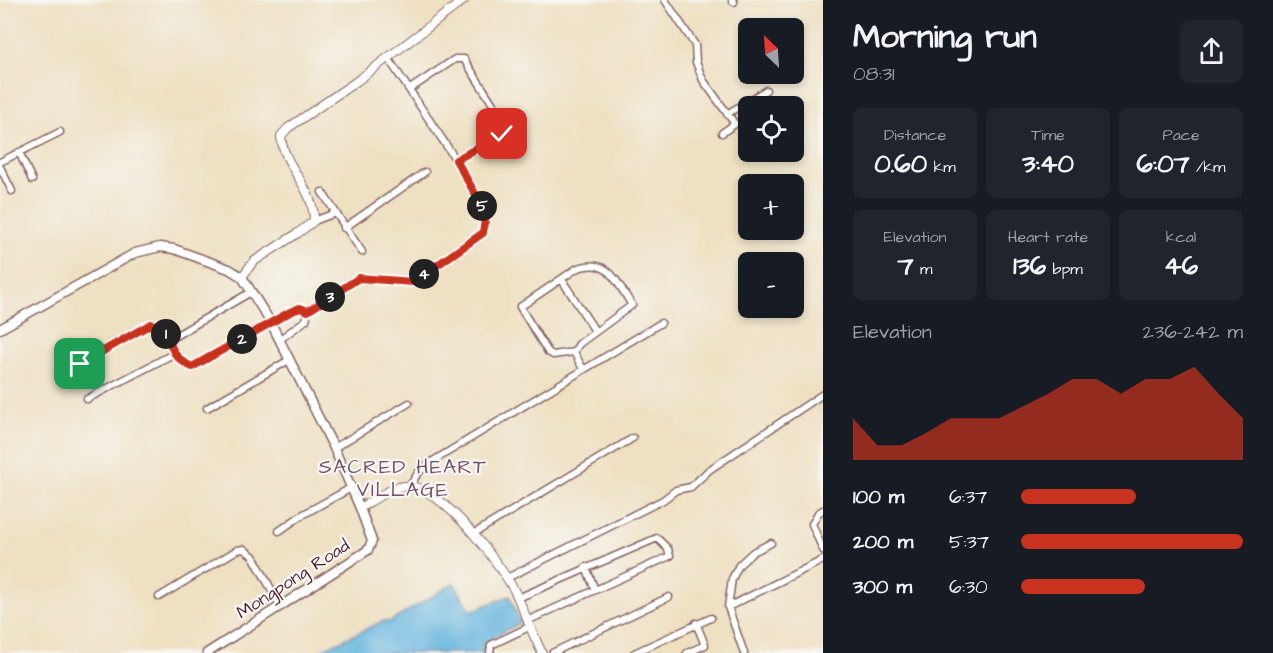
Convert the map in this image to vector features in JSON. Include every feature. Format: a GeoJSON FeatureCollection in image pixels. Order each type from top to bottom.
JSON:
{"type":"FeatureCollection","features":[{"type":"Feature","properties":{"kind":"main road"},"geometry":{"type":"LineString","coordinates":[[0,329],[135,253],[149,248],[174,249],[229,269],[242,277]]}},
{"type":"Feature","properties":{"kind":"main road","name":"Mongpong Road"},"geometry":{"type":"LineString","coordinates":[[207,653],[281,607],[371,546],[371,536],[334,448],[271,323],[242,277]]}},
{"type":"Feature","properties":{"kind":"street"},"geometry":{"type":"LineString","coordinates":[[314,221],[314,207],[287,157],[281,136],[288,128],[388,58],[464,0]]}},
{"type":"Feature","properties":{"kind":"street"},"geometry":{"type":"LineString","coordinates":[[664,0],[695,45],[696,62],[703,80],[735,124],[722,133]]}},
{"type":"Feature","properties":{"kind":"street"},"geometry":{"type":"LineString","coordinates":[[279,340],[306,320],[308,311],[359,278],[413,282],[483,233],[486,213],[456,160],[388,58]]}},
{"type":"Feature","properties":{"kind":"street"},"geometry":{"type":"LineString","coordinates":[[410,89],[455,59],[464,59],[505,123],[502,134],[456,160]]}},
{"type":"Feature","properties":{"kind":"street"},"geometry":{"type":"LineString","coordinates":[[727,114],[766,90]]}},
{"type":"Feature","properties":{"kind":"street"},"geometry":{"type":"LineString","coordinates":[[0,162],[60,132]]}},
{"type":"Feature","properties":{"kind":"street"},"geometry":{"type":"LineString","coordinates":[[19,152],[32,180]]}},
{"type":"Feature","properties":{"kind":"street"},"geometry":{"type":"LineString","coordinates":[[0,167],[12,191]]}},
{"type":"Feature","properties":{"kind":"street"},"geometry":{"type":"LineString","coordinates":[[344,228],[425,172]]}},
{"type":"Feature","properties":{"kind":"street"},"geometry":{"type":"LineString","coordinates":[[322,192],[362,252]]}},
{"type":"Feature","properties":{"kind":"street"},"geometry":{"type":"LineString","coordinates":[[242,277],[253,262],[314,221],[335,213]]}},
{"type":"Feature","properties":{"kind":"street"},"geometry":{"type":"LineString","coordinates":[[587,265],[607,268],[632,305],[595,331],[579,344],[574,352],[553,355],[548,352],[520,307],[576,269],[587,265]]}},
{"type":"Feature","properties":{"kind":"street"},"geometry":{"type":"LineString","coordinates":[[562,280],[595,331]]}},
{"type":"Feature","properties":{"kind":"street"},"geometry":{"type":"LineString","coordinates":[[170,339],[251,292]]}},
{"type":"Feature","properties":{"kind":"street"},"geometry":{"type":"LineString","coordinates":[[80,364],[151,324],[159,326],[170,339],[174,353],[185,364],[192,367],[300,308],[308,311]]}},
{"type":"Feature","properties":{"kind":"street"},"geometry":{"type":"LineString","coordinates":[[410,486],[418,473],[428,464],[661,323]]}},
{"type":"Feature","properties":{"kind":"street"},"geometry":{"type":"LineString","coordinates":[[574,352],[583,369]]}},
{"type":"Feature","properties":{"kind":"street"},"geometry":{"type":"LineString","coordinates":[[87,399],[174,353]]}},
{"type":"Feature","properties":{"kind":"street"},"geometry":{"type":"LineString","coordinates":[[207,408],[289,360]]}},
{"type":"Feature","properties":{"kind":"street"},"geometry":{"type":"LineString","coordinates":[[507,578],[663,500],[676,490],[691,487],[709,470],[823,394]]}},
{"type":"Feature","properties":{"kind":"street"},"geometry":{"type":"LineString","coordinates":[[334,448],[408,403]]}},
{"type":"Feature","properties":{"kind":"street"},"geometry":{"type":"LineString","coordinates":[[473,534],[633,438]]}},
{"type":"Feature","properties":{"kind":"street"},"geometry":{"type":"LineString","coordinates":[[360,508],[398,487],[410,486],[426,491],[440,500],[499,565],[518,598],[542,653]]}},
{"type":"Feature","properties":{"kind":"street"},"geometry":{"type":"LineString","coordinates":[[279,531],[351,488]]}},
{"type":"Feature","properties":{"kind":"street"},"geometry":{"type":"LineString","coordinates":[[823,510],[818,513],[812,524],[823,550]]}},
{"type":"Feature","properties":{"kind":"street"},"geometry":{"type":"LineString","coordinates":[[490,653],[491,645],[528,624],[670,556],[668,549],[657,538],[518,598]]}},
{"type":"Feature","properties":{"kind":"street"},"geometry":{"type":"LineString","coordinates":[[744,653],[728,607],[732,579],[740,565],[753,552],[771,543]]}},
{"type":"Feature","properties":{"kind":"street"},"geometry":{"type":"LineString","coordinates":[[159,597],[237,550],[244,549],[253,556],[281,607]]}},
{"type":"Feature","properties":{"kind":"street"},"geometry":{"type":"LineString","coordinates":[[728,607],[823,560]]}},
{"type":"Feature","properties":{"kind":"street"},"geometry":{"type":"LineString","coordinates":[[586,567],[595,590]]}},
{"type":"Feature","properties":{"kind":"street"},"geometry":{"type":"LineString","coordinates":[[552,653],[669,597]]}},
{"type":"Feature","properties":{"kind":"street"},"geometry":{"type":"LineString","coordinates":[[634,653],[711,618]]}},
{"type":"Feature","properties":{"kind":"street"},"geometry":{"type":"LineString","coordinates":[[687,653],[705,645],[696,624]]}},
{"type":"Feature","properties":{"kind":"water"},"geometry":{"type":"Polygon","coordinates":[[[454,583],[471,611],[510,596],[520,623],[485,642],[482,645],[484,653],[315,653],[383,621],[390,622],[454,583]]]}},
{"type":"Feature","properties":{"kind":"district","name":"SACRED HEART VILLAGE"},"geometry":{"type":"Point","coordinates":[403,478]}},
{"type":"Feature","properties":{"kind":"route"},"geometry":{"type":"LineString","coordinates":[[80,364],[151,324],[159,326],[170,339],[174,353],[185,364],[192,367],[290,312],[300,308],[308,311],[359,278],[413,282],[483,233],[486,213],[456,160],[502,134]]}}]}
